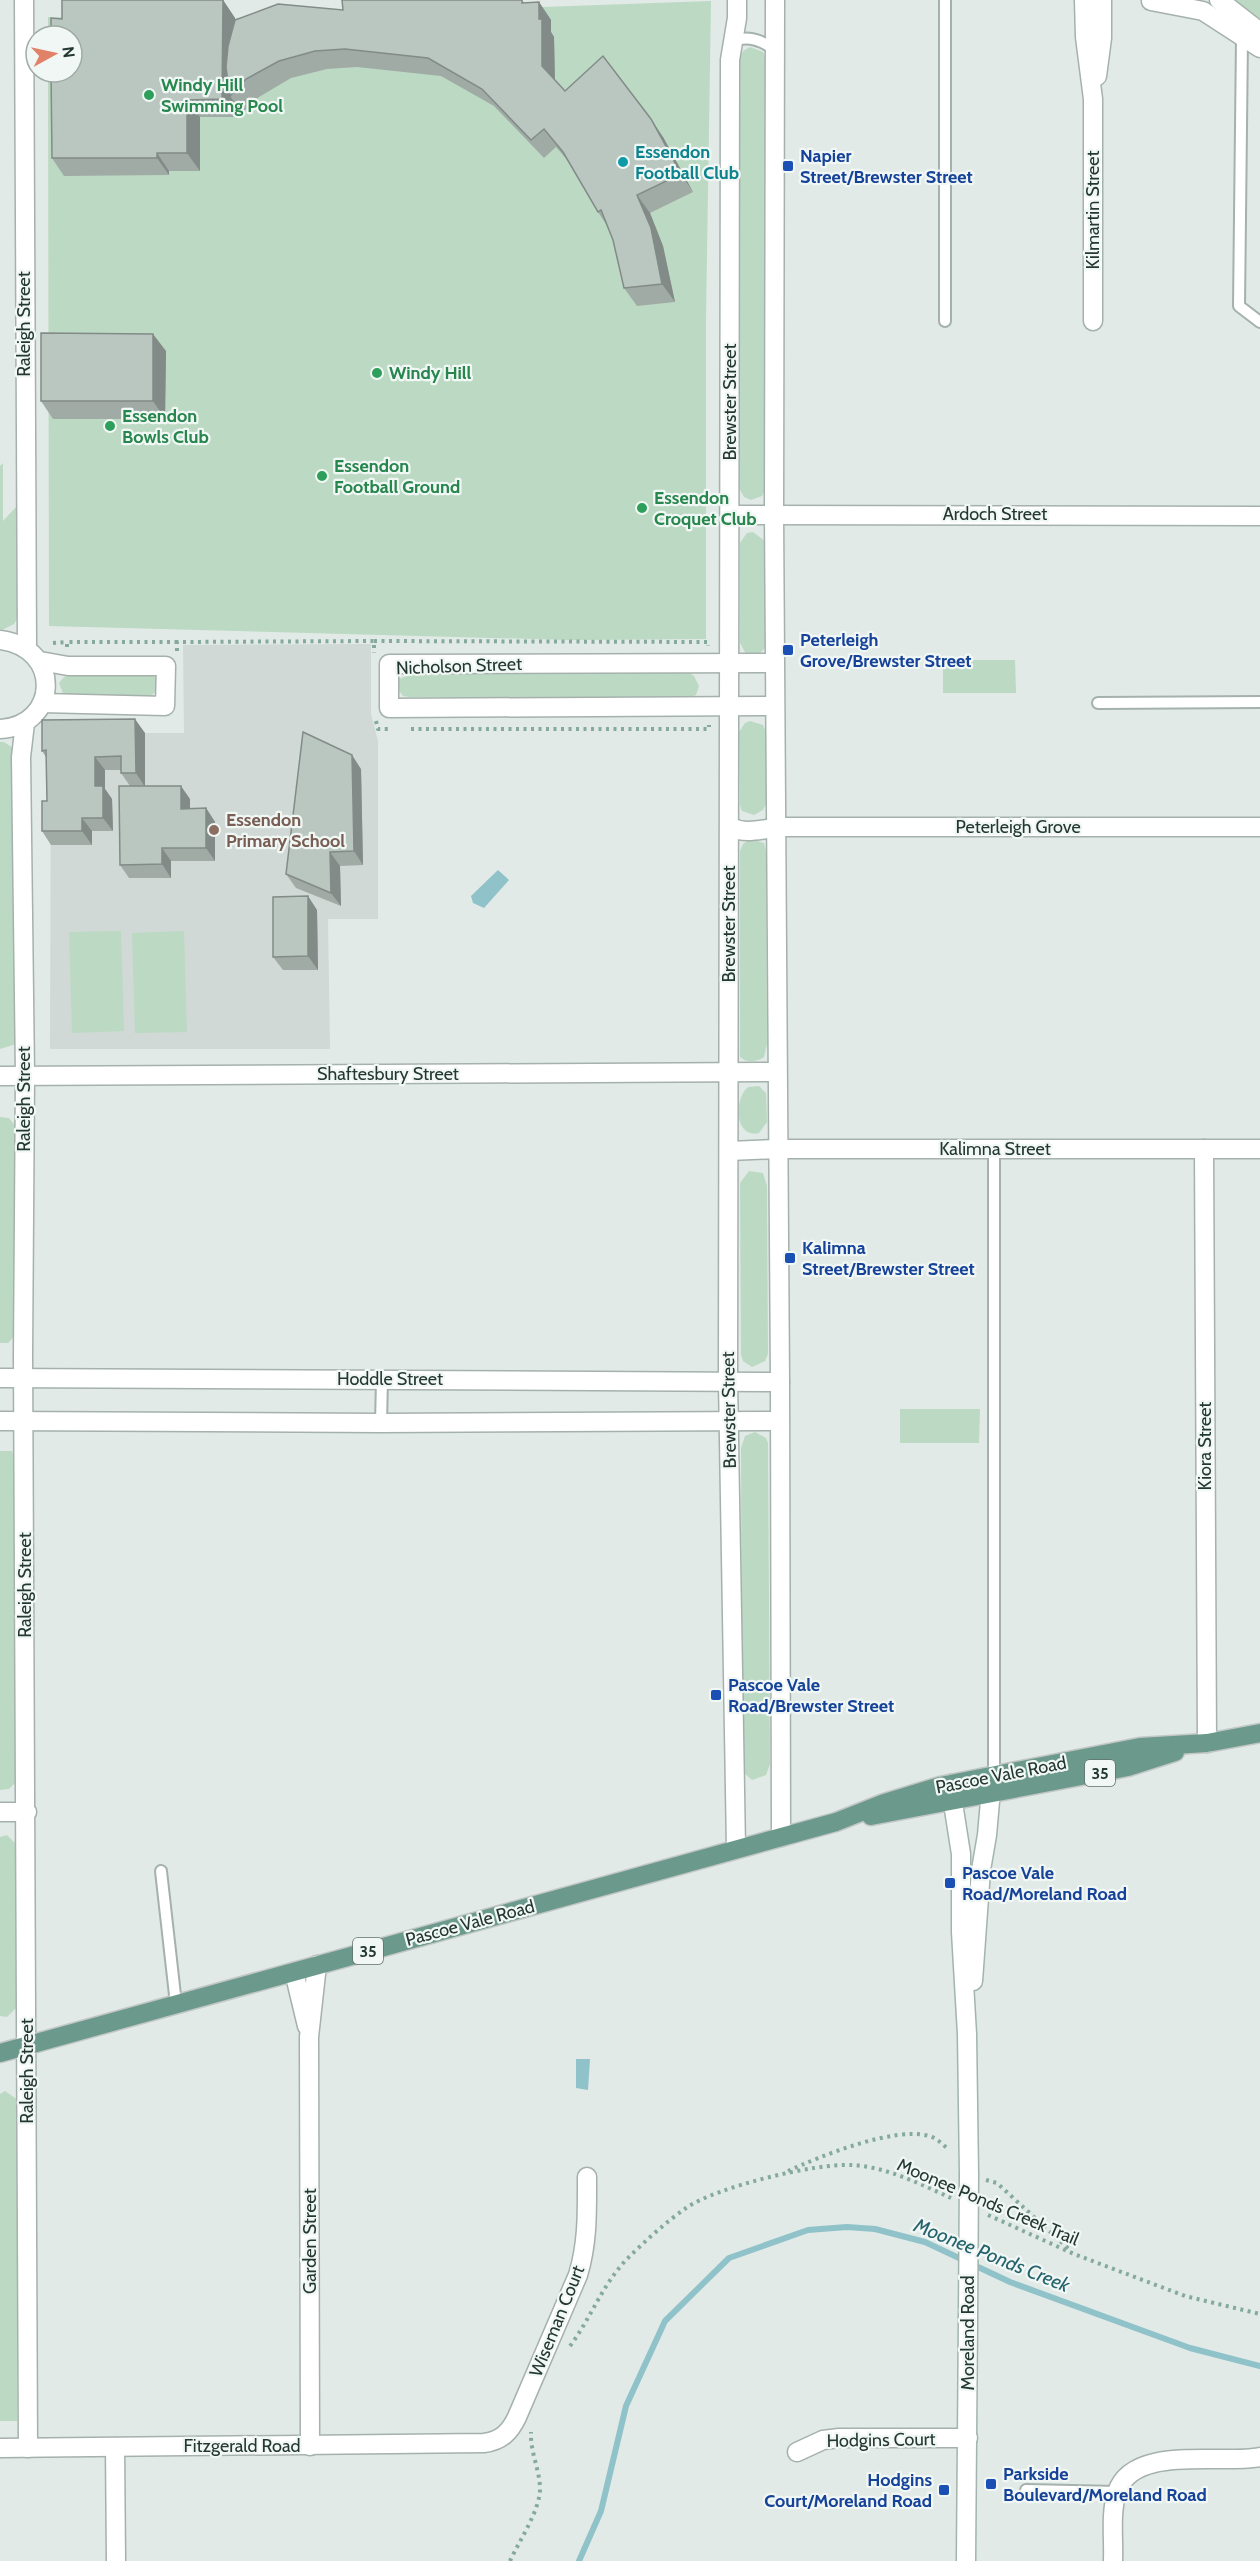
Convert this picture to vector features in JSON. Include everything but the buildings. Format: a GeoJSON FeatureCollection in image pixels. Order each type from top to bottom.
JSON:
{"type":"FeatureCollection","features":[{"type":"Feature","properties":{"kind":"main road","name":"Pascoe Vale Road"},"geometry":{"type":"LineString","coordinates":[[952,1793],[991,1795],[1128,1767],[1207,1743],[1260,1733]]}},
{"type":"Feature","properties":{"kind":"main road","name":"Pascoe Vale Road"},"geometry":{"type":"LineString","coordinates":[[0,2053],[736,1849],[952,1793],[993,1775],[1140,1747],[1207,1743]]}},
{"type":"Feature","properties":{"kind":"street","name":"Raleigh Street"},"geometry":{"type":"LineString","coordinates":[[24,0],[27,647]]}},
{"type":"Feature","properties":{"kind":"street","name":"Brewster Street"},"geometry":{"type":"LineString","coordinates":[[736,1849],[728,1381],[730,60],[737,0]]}},
{"type":"Feature","properties":{"kind":"street"},"geometry":{"type":"LineString","coordinates":[[775,0],[774,706],[780,1382],[781,1837]]}},
{"type":"Feature","properties":{"kind":"street","name":"Kilmartin Street"},"geometry":{"type":"LineString","coordinates":[[1084,0],[1085,37],[1093,99],[1093,321]]}},
{"type":"Feature","properties":{"kind":"street","name":"Kilmartin Street"},"geometry":{"type":"LineString","coordinates":[[1093,99],[1102,38],[1102,0]]}},
{"type":"Feature","properties":{"kind":"street"},"geometry":{"type":"LineString","coordinates":[[1152,0],[1203,11],[1260,48]]}},
{"type":"Feature","properties":{"kind":"street"},"geometry":{"type":"LineString","coordinates":[[1219,0],[1260,32]]}},
{"type":"Feature","properties":{"kind":"street","name":"Ardoch Street"},"geometry":{"type":"LineString","coordinates":[[730,515],[1260,516]]}},
{"type":"Feature","properties":{"kind":"street"},"geometry":{"type":"LineString","coordinates":[[0,640],[14,641],[27,647],[40,661],[45,675],[46,689],[42,703],[25,723],[14,728],[0,729]]}},
{"type":"Feature","properties":{"kind":"street"},"geometry":{"type":"LineString","coordinates":[[40,661],[68,666],[166,666],[165,706],[42,703]]}},
{"type":"Feature","properties":{"kind":"street","name":"Nicholson Street"},"geometry":{"type":"LineString","coordinates":[[774,663],[389,664],[389,708],[774,706]]}},
{"type":"Feature","properties":{"kind":"street","name":"Raleigh Street"},"geometry":{"type":"LineString","coordinates":[[25,723],[21,757],[25,1075],[23,1378],[27,1812],[27,2448]]}},
{"type":"Feature","properties":{"kind":"street","name":"Peterleigh Grove"},"geometry":{"type":"LineString","coordinates":[[730,827],[738,831],[752,832],[776,827],[1260,826]]}},
{"type":"Feature","properties":{"kind":"street","name":"Shaftesbury Street"},"geometry":{"type":"LineString","coordinates":[[0,1076],[777,1072]]}},
{"type":"Feature","properties":{"kind":"street","name":"Kalimna Street"},"geometry":{"type":"LineString","coordinates":[[729,1151],[777,1149],[1260,1149]]}},
{"type":"Feature","properties":{"kind":"street","name":"Kiora Street"},"geometry":{"type":"LineString","coordinates":[[1204,1149],[1207,1743]]}},
{"type":"Feature","properties":{"kind":"street","name":"Hoddle Street"},"geometry":{"type":"LineString","coordinates":[[0,1378],[780,1382]]}},
{"type":"Feature","properties":{"kind":"street"},"geometry":{"type":"LineString","coordinates":[[0,1421],[381,1423],[779,1421]]}},
{"type":"Feature","properties":{"kind":"street","name":"Moreland Road"},"geometry":{"type":"LineString","coordinates":[[967,2034],[981,1870],[993,1775]]}},
{"type":"Feature","properties":{"kind":"street","name":"Moreland Road"},"geometry":{"type":"LineString","coordinates":[[952,1793],[961,1854],[961,1932],[977,2177],[968,2318],[966,2561]]}},
{"type":"Feature","properties":{"kind":"street"},"geometry":{"type":"LineString","coordinates":[[0,1812],[27,1812]]}},
{"type":"Feature","properties":{"kind":"street","name":"Garden Street"},"geometry":{"type":"LineString","coordinates":[[310,2446],[309,2037],[317,1965]]}},
{"type":"Feature","properties":{"kind":"street","name":"Garden Street"},"geometry":{"type":"LineString","coordinates":[[294,1972],[309,2037]]}},
{"type":"Feature","properties":{"kind":"street","name":"Wiseman Court"},"geometry":{"type":"LineString","coordinates":[[484,2443],[499,2439],[513,2425],[578,2275],[588,2228],[587,2177]]}},
{"type":"Feature","properties":{"kind":"street","name":"Hodgins Court"},"geometry":{"type":"LineString","coordinates":[[797,2452],[822,2440],[840,2438],[968,2439]]}},
{"type":"Feature","properties":{"kind":"street","name":"Fitzgerald Road"},"geometry":{"type":"LineString","coordinates":[[0,2448],[484,2443]]}},
{"type":"Feature","properties":{"kind":"street"},"geometry":{"type":"LineString","coordinates":[[115,2447],[116,2561]]}},
{"type":"Feature","properties":{"kind":"street"},"geometry":{"type":"LineString","coordinates":[[1113,2561],[1114,2508],[1118,2492],[1128,2475],[1155,2462],[1244,2460],[1260,2457]]}},
{"type":"Feature","properties":{"kind":"lane"},"geometry":{"type":"LineString","coordinates":[[945,0],[945,321]]}},
{"type":"Feature","properties":{"kind":"lane"},"geometry":{"type":"LineString","coordinates":[[1242,38],[1239,306],[1260,322]]}},
{"type":"Feature","properties":{"kind":"lane"},"geometry":{"type":"LineString","coordinates":[[733,41],[752,39],[775,50]]}},
{"type":"Feature","properties":{"kind":"lane"},"geometry":{"type":"LineString","coordinates":[[1098,703],[1260,702]]}},
{"type":"Feature","properties":{"kind":"lane"},"geometry":{"type":"LineString","coordinates":[[993,1775],[994,1149]]}},
{"type":"Feature","properties":{"kind":"lane"},"geometry":{"type":"LineString","coordinates":[[381,1423],[382,1380]]}},
{"type":"Feature","properties":{"kind":"lane"},"geometry":{"type":"LineString","coordinates":[[161,1871],[176,2004]]}},
{"type":"Feature","properties":{"kind":"lane"},"geometry":{"type":"LineString","coordinates":[[1026,2490],[1118,2492]]}},
{"type":"Feature","properties":{"kind":"path"},"geometry":{"type":"LineString","coordinates":[[782,2173],[838,2149],[885,2138],[924,2135],[932,2137],[948,2149]]}},
{"type":"Feature","properties":{"kind":"path","name":"Moonee Ponds Creek Trail"},"geometry":{"type":"LineString","coordinates":[[567,2349],[608,2282],[627,2259],[686,2208],[714,2195],[782,2173],[852,2165],[907,2179],[959,2202]]}},
{"type":"Feature","properties":{"kind":"path"},"geometry":{"type":"LineString","coordinates":[[977,2177],[997,2183],[1074,2254]]}},
{"type":"Feature","properties":{"kind":"path","name":"Moonee Ponds Creek Trail"},"geometry":{"type":"LineString","coordinates":[[980,2211],[1074,2254],[1185,2296],[1260,2314]]}},
{"type":"Feature","properties":{"kind":"path"},"geometry":{"type":"LineString","coordinates":[[510,2561],[540,2494],[540,2484],[531,2449],[533,2424]]}},
{"type":"Feature","properties":{"kind":"shaded area","name":"Essendon Primary School"},"geometry":{"type":"Polygon","coordinates":[[[371,644],[371,714],[378,741],[378,919],[328,919],[330,1049],[50,1049],[51,733],[184,733],[183,645],[371,644]]]}},
{"type":"Feature","properties":{"kind":"green space"},"geometry":{"type":"Polygon","coordinates":[[[1231,0],[1260,0],[1260,24],[1231,0]]]}},
{"type":"Feature","properties":{"kind":"green space","name":"Windy Hill"},"geometry":{"type":"Polygon","coordinates":[[[711,1],[706,318],[706,639],[570,640],[49,626],[48,84],[84,84],[84,24],[48,24],[48,17],[235,18],[711,1]]]}},
{"type":"Feature","properties":{"kind":"green space"},"geometry":{"type":"Polygon","coordinates":[[[750,47],[763,52],[766,60],[767,486],[762,496],[751,500],[744,497],[739,488],[740,59],[743,51],[750,47]]]}},
{"type":"Feature","properties":{"kind":"green space"},"geometry":{"type":"Polygon","coordinates":[[[3,463],[3,521],[17,506],[18,617],[14,624],[2,630],[0,629],[0,466],[3,463]]]}},
{"type":"Feature","properties":{"kind":"green space"},"geometry":{"type":"Polygon","coordinates":[[[753,532],[765,541],[766,647],[758,655],[746,654],[740,643],[740,543],[747,533],[753,532]]]}},
{"type":"Feature","properties":{"kind":"green space"},"geometry":{"type":"Polygon","coordinates":[[[943,660],[1015,660],[1016,693],[943,693],[943,660]]]}},
{"type":"Feature","properties":{"kind":"green space"},"geometry":{"type":"Polygon","coordinates":[[[689,673],[694,676],[699,686],[696,695],[688,698],[409,697],[403,696],[397,688],[399,679],[412,674],[689,673]]]}},
{"type":"Feature","properties":{"kind":"green space"},"geometry":{"type":"Polygon","coordinates":[[[71,674],[152,675],[156,678],[158,689],[150,697],[64,696],[59,683],[71,674]]]}},
{"type":"Feature","properties":{"kind":"green space"},"geometry":{"type":"Polygon","coordinates":[[[750,721],[763,725],[766,732],[767,802],[763,810],[754,815],[742,811],[740,805],[739,732],[745,723],[750,721]]]}},
{"type":"Feature","properties":{"kind":"green space"},"geometry":{"type":"Polygon","coordinates":[[[0,742],[13,748],[16,1044],[0,1049],[0,742]]]}},
{"type":"Feature","properties":{"kind":"green space"},"geometry":{"type":"Polygon","coordinates":[[[750,839],[764,843],[766,852],[767,1044],[764,1057],[752,1061],[740,1057],[740,851],[743,844],[750,839]]]}},
{"type":"Feature","properties":{"kind":"green space"},"geometry":{"type":"Polygon","coordinates":[[[121,931],[124,1031],[72,1033],[69,932],[121,931]]]}},
{"type":"Feature","properties":{"kind":"green space"},"geometry":{"type":"Polygon","coordinates":[[[184,931],[187,1032],[135,1033],[132,933],[184,931]]]}},
{"type":"Feature","properties":{"kind":"green space"},"geometry":{"type":"Polygon","coordinates":[[[759,1086],[766,1093],[767,1122],[759,1133],[751,1133],[741,1124],[740,1100],[748,1087],[759,1086]]]}},
{"type":"Feature","properties":{"kind":"green space"},"geometry":{"type":"Polygon","coordinates":[[[0,1117],[9,1118],[18,1129],[18,1332],[8,1343],[0,1343],[0,1117]]]}},
{"type":"Feature","properties":{"kind":"green space"},"geometry":{"type":"Polygon","coordinates":[[[749,1171],[763,1173],[767,1186],[768,1354],[765,1361],[752,1367],[743,1361],[741,1355],[740,1183],[749,1171]]]}},
{"type":"Feature","properties":{"kind":"green space"},"geometry":{"type":"Polygon","coordinates":[[[900,1409],[980,1409],[979,1443],[900,1443],[900,1409]]]}},
{"type":"Feature","properties":{"kind":"green space"},"geometry":{"type":"Polygon","coordinates":[[[755,1432],[766,1438],[768,1443],[770,1764],[766,1775],[752,1780],[744,1773],[742,1766],[741,1448],[745,1436],[755,1432]]]}},
{"type":"Feature","properties":{"kind":"green space"},"geometry":{"type":"Polygon","coordinates":[[[0,1451],[12,1451],[15,1461],[18,1780],[9,1789],[0,1790],[0,1451]]]}},
{"type":"Feature","properties":{"kind":"green space"},"geometry":{"type":"Polygon","coordinates":[[[7,1835],[15,1843],[17,2007],[7,2017],[0,2016],[0,1837],[7,1835]]]}},
{"type":"Feature","properties":{"kind":"green space"},"geometry":{"type":"Polygon","coordinates":[[[5,2091],[18,2100],[17,2421],[0,2421],[0,2094],[5,2091]]]}},
{"type":"Feature","properties":{"kind":"water"},"geometry":{"type":"Polygon","coordinates":[[[498,870],[509,880],[484,908],[473,903],[471,896],[498,870]]]}},
{"type":"Feature","properties":{"kind":"water"},"geometry":{"type":"Polygon","coordinates":[[[576,2059],[590,2059],[588,2090],[576,2088],[576,2059]]]}},
{"type":"Feature","properties":{"kind":"waterway","name":"Moonee Ponds Creek"},"geometry":{"type":"LineString","coordinates":[[579,2561],[601,2511],[626,2406],[665,2321],[729,2258],[808,2230],[847,2227],[875,2229],[925,2242],[1010,2282],[1190,2348],[1260,2366]]}},
{"type":"Feature","properties":{"kind":"place","name":"Windy Hill Swimming Pool"},"geometry":{"type":"Point","coordinates":[149,95]}},
{"type":"Feature","properties":{"kind":"place","name":"Essendon Football Club"},"geometry":{"type":"Point","coordinates":[623,162]}},
{"type":"Feature","properties":{"kind":"place","name":"Napier Street/Brewster Street"},"geometry":{"type":"Point","coordinates":[788,166]}},
{"type":"Feature","properties":{"kind":"place","name":"Windy Hill"},"geometry":{"type":"Point","coordinates":[377,373]}},
{"type":"Feature","properties":{"kind":"place","name":"Essendon Bowls Club"},"geometry":{"type":"Point","coordinates":[110,426]}},
{"type":"Feature","properties":{"kind":"place","name":"Essendon Football Ground"},"geometry":{"type":"Point","coordinates":[322,476]}},
{"type":"Feature","properties":{"kind":"place","name":"Essendon Croquet Club"},"geometry":{"type":"Point","coordinates":[642,508]}},
{"type":"Feature","properties":{"kind":"place","name":"Peterleigh Grove/Brewster Street"},"geometry":{"type":"Point","coordinates":[788,650]}},
{"type":"Feature","properties":{"kind":"place","name":"Essendon Primary School"},"geometry":{"type":"Point","coordinates":[214,830]}},
{"type":"Feature","properties":{"kind":"place","name":"Kalimna Street/Brewster Street"},"geometry":{"type":"Point","coordinates":[790,1258]}},
{"type":"Feature","properties":{"kind":"place","name":"Pascoe Vale Road/Brewster Street"},"geometry":{"type":"Point","coordinates":[716,1695]}},
{"type":"Feature","properties":{"kind":"place","name":"Pascoe Vale Road/Moreland Road"},"geometry":{"type":"Point","coordinates":[950,1883]}},
{"type":"Feature","properties":{"kind":"place","name":"Parkside Boulevard/Moreland Road"},"geometry":{"type":"Point","coordinates":[991,2484]}},
{"type":"Feature","properties":{"kind":"place","name":"Hodgins Court/Moreland Road"},"geometry":{"type":"Point","coordinates":[944,2490]}}]}
